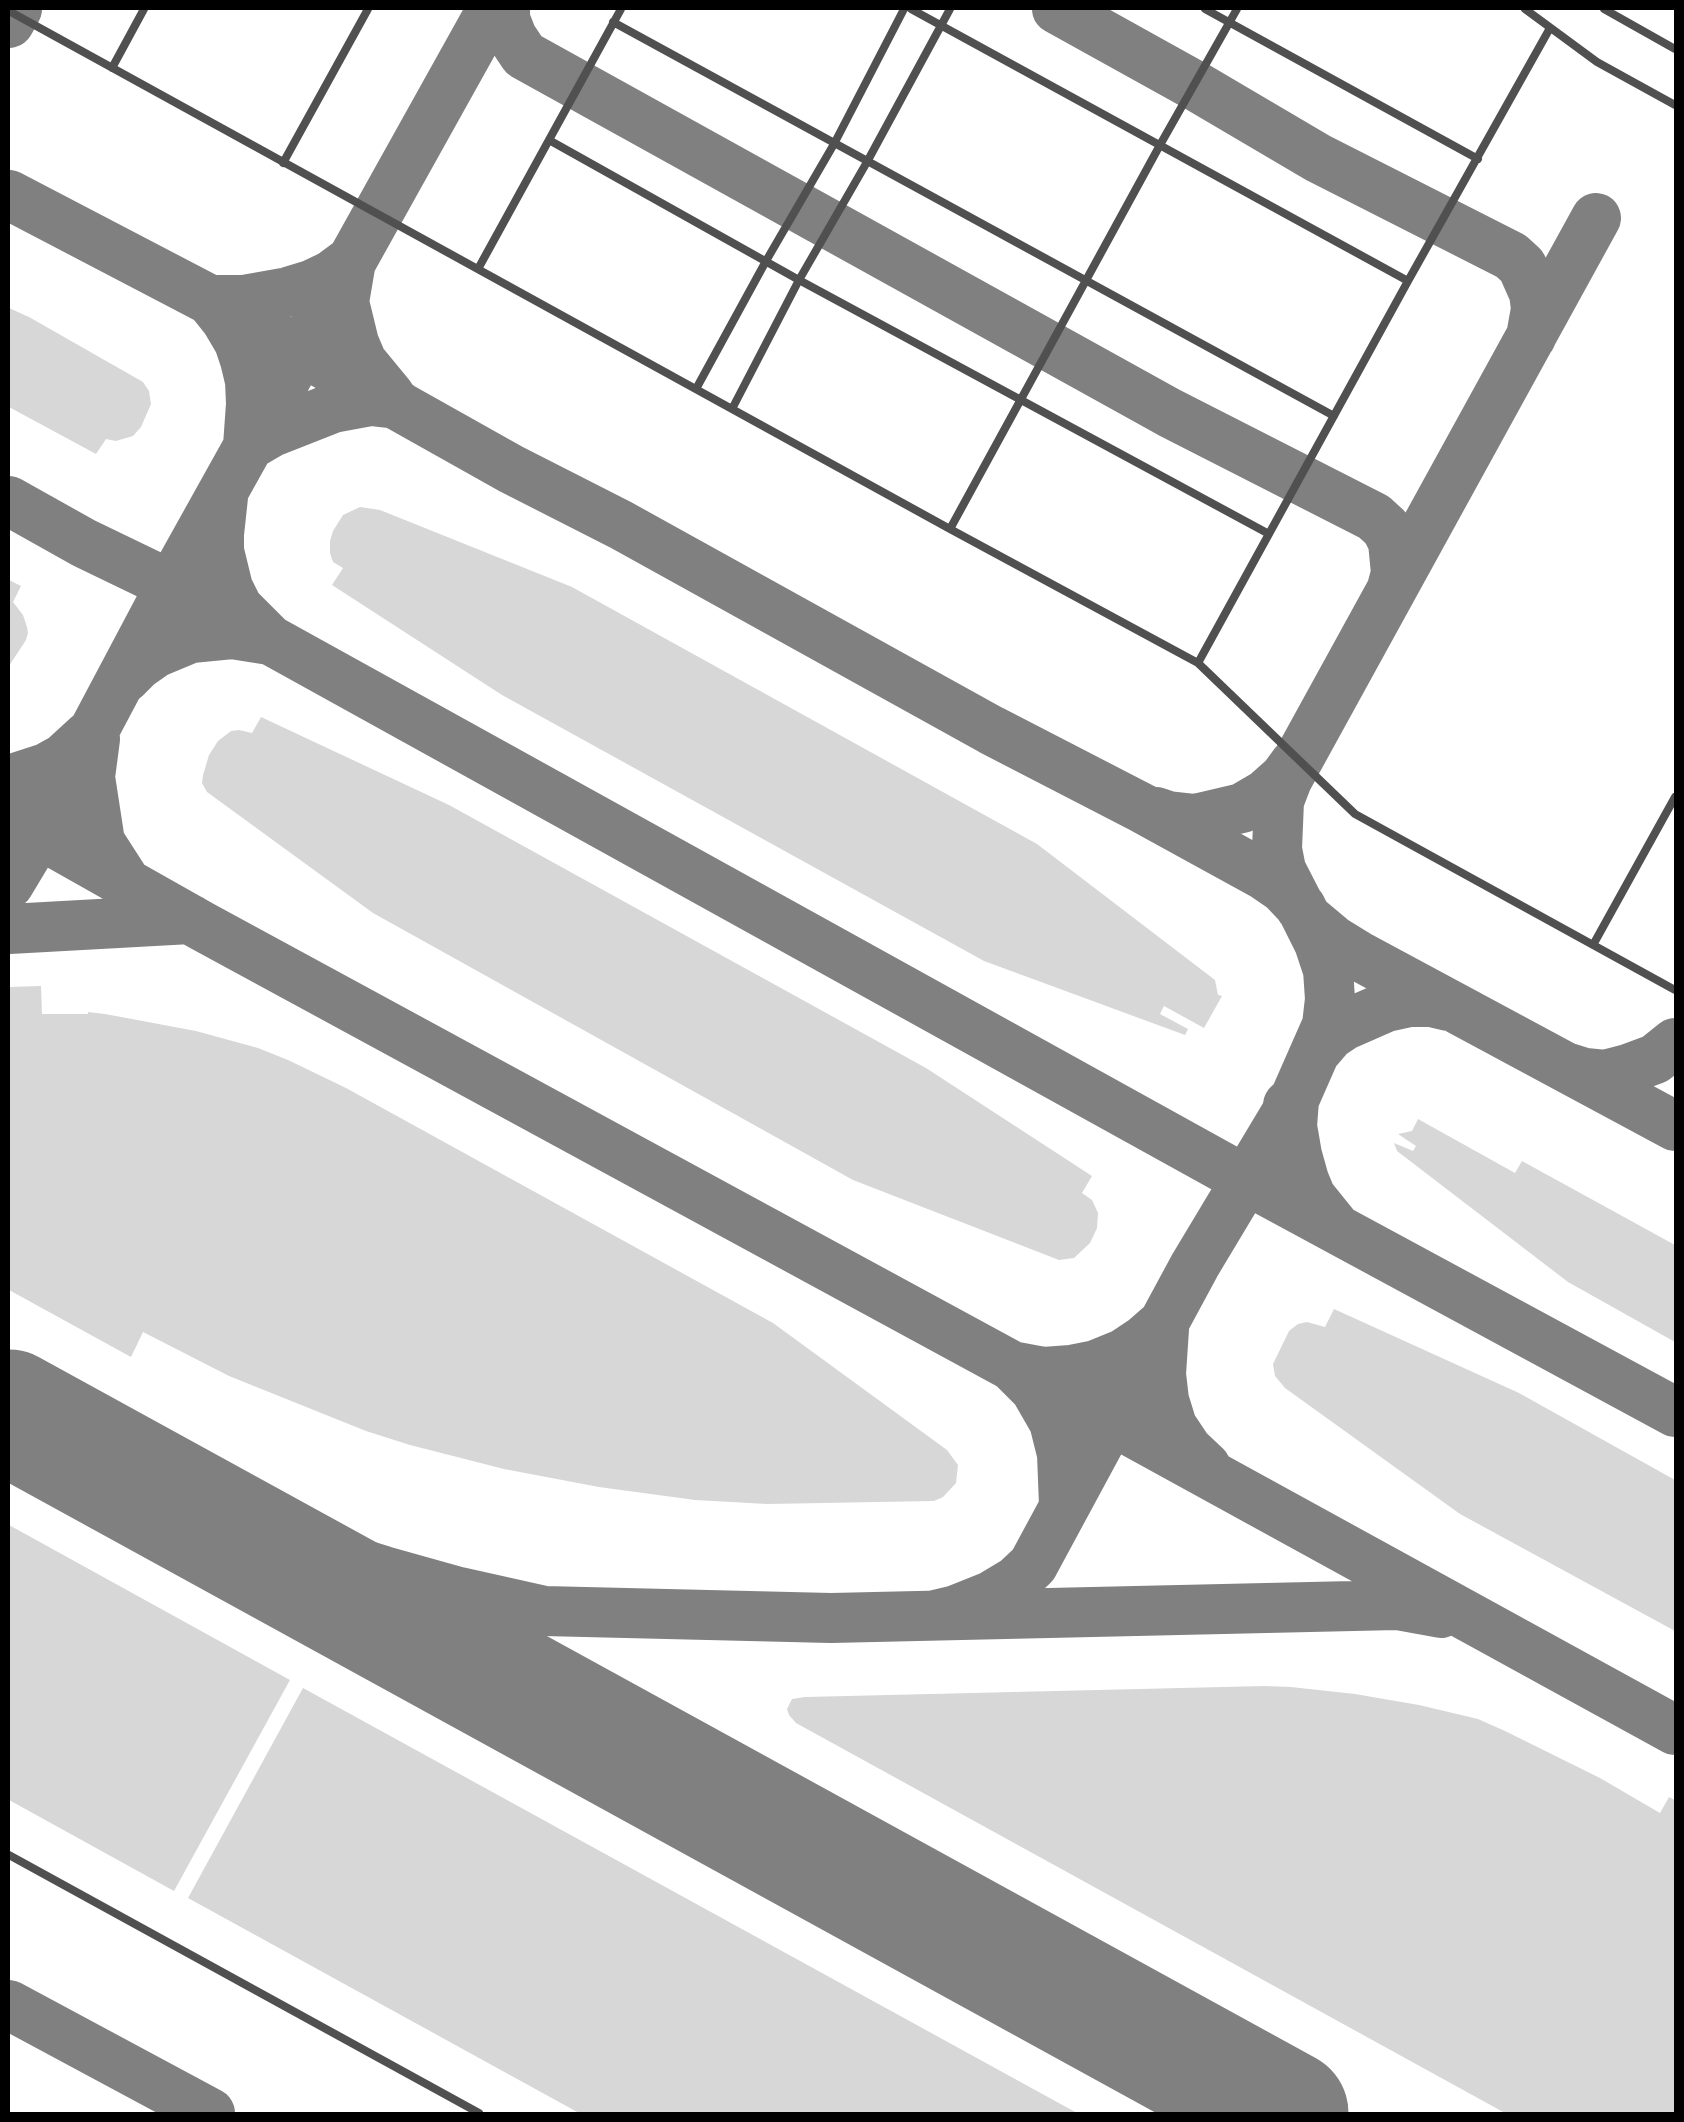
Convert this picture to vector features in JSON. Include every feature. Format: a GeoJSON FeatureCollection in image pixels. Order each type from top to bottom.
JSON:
{"type":"FeatureCollection","features":[{"type":"Feature","properties":{"kind":"lane"},"geometry":{"type":"LineString","coordinates":[[112,68],[144,9]]}},
{"type":"Feature","properties":{"kind":"lane"},"geometry":{"type":"LineString","coordinates":[[283,163],[368,9]]}},
{"type":"Feature","properties":{"kind":"lane"},"geometry":{"type":"LineString","coordinates":[[478,270],[621,9]]}},
{"type":"Feature","properties":{"kind":"lane"},"geometry":{"type":"LineString","coordinates":[[696,389],[766,261],[834,144],[904,9]]}},
{"type":"Feature","properties":{"kind":"lane"},"geometry":{"type":"LineString","coordinates":[[911,9],[1408,281]]}},
{"type":"Feature","properties":{"kind":"lane"},"geometry":{"type":"LineString","coordinates":[[732,410],[799,280],[867,162],[950,9]]}},
{"type":"Feature","properties":{"kind":"lane"},"geometry":{"type":"LineString","coordinates":[[1205,9],[1478,159]]}},
{"type":"Feature","properties":{"kind":"lane"},"geometry":{"type":"LineString","coordinates":[[950,529],[1160,145],[1237,9]]}},
{"type":"Feature","properties":{"kind":"lane"},"geometry":{"type":"LineString","coordinates":[[1525,9],[1597,62],[1675,105]]}},
{"type":"Feature","properties":{"kind":"lane"},"geometry":{"type":"LineString","coordinates":[[1604,9],[1675,49]]}},
{"type":"Feature","properties":{"kind":"lane"},"geometry":{"type":"LineString","coordinates":[[9,11],[732,410],[1198,663],[1355,814],[1675,990]]}},
{"type":"Feature","properties":{"kind":"lane"},"geometry":{"type":"LineString","coordinates":[[614,22],[1086,282],[1334,416]]}},
{"type":"Feature","properties":{"kind":"lane"},"geometry":{"type":"LineString","coordinates":[[1198,663],[1408,281],[1550,28]]}},
{"type":"Feature","properties":{"kind":"lane"},"geometry":{"type":"LineString","coordinates":[[549,140],[799,280],[1269,534]]}},
{"type":"Feature","properties":{"kind":"lane"},"geometry":{"type":"LineString","coordinates":[[1594,945],[1675,797]]}},
{"type":"Feature","properties":{"kind":"lane"},"geometry":{"type":"LineString","coordinates":[[9,1855],[479,2113]]}},
{"type":"Feature","properties":{"kind":"shaded area"},"geometry":{"type":"Polygon","coordinates":[[[9,308],[29,317],[143,382],[149,391],[151,404],[141,427],[133,436],[116,441],[106,439],[96,454],[9,407],[9,308]]]}},
{"type":"Feature","properties":{"kind":"shaded area"},"geometry":{"type":"Polygon","coordinates":[[[360,507],[380,510],[572,587],[1037,844],[1215,980],[1218,995],[1222,996],[1204,1028],[1164,1006],[1160,1014],[1188,1029],[1185,1035],[984,961],[502,695],[332,585],[343,568],[333,562],[330,553],[330,541],[333,531],[343,515],[360,507]]]}},
{"type":"Feature","properties":{"kind":"shaded area"},"geometry":{"type":"Polygon","coordinates":[[[9,580],[21,586],[13,602],[23,615],[28,633],[26,640],[9,666],[9,580]]]}},
{"type":"Feature","properties":{"kind":"shaded area"},"geometry":{"type":"Polygon","coordinates":[[[261,717],[449,805],[926,1068],[1092,1176],[1082,1193],[1092,1200],[1098,1213],[1097,1228],[1090,1243],[1074,1258],[1059,1260],[853,1180],[373,913],[207,792],[202,783],[203,775],[209,755],[218,741],[231,731],[239,730],[252,733],[261,717]]]}},
{"type":"Feature","properties":{"kind":"shaded area"},"geometry":{"type":"Polygon","coordinates":[[[41,986],[42,1014],[88,1014],[88,1012],[196,1031],[258,1048],[346,1088],[773,1323],[947,1450],[958,1465],[956,1483],[943,1497],[934,1501],[767,1504],[695,1500],[599,1487],[504,1469],[410,1445],[366,1431],[229,1376],[143,1332],[131,1357],[9,1290],[9,987],[41,986]]]}},
{"type":"Feature","properties":{"kind":"shaded area"},"geometry":{"type":"Polygon","coordinates":[[[1418,1119],[1515,1173],[1522,1161],[1675,1245],[1675,1342],[1568,1282],[1397,1151],[1394,1143],[1413,1151],[1416,1146],[1398,1134],[1412,1131],[1418,1119]]]}},
{"type":"Feature","properties":{"kind":"shaded area"},"geometry":{"type":"Polygon","coordinates":[[[1334,1309],[1519,1393],[1675,1480],[1675,1631],[1460,1514],[1285,1388],[1275,1376],[1273,1364],[1289,1331],[1298,1324],[1307,1322],[1325,1327],[1334,1309]]]}},
{"type":"Feature","properties":{"kind":"shaded area"},"geometry":{"type":"Polygon","coordinates":[[[9,1525],[290,1680],[174,1891],[9,1800],[9,1525]]]}},
{"type":"Feature","properties":{"kind":"shaded area"},"geometry":{"type":"Polygon","coordinates":[[[1265,1686],[1355,1694],[1419,1705],[1478,1719],[1600,1778],[1660,1813],[1669,1797],[1675,1800],[1675,2113],[1505,2113],[796,1723],[789,1715],[787,1709],[792,1699],[805,1697],[1265,1686]]]}},
{"type":"Feature","properties":{"kind":"shaded area"},"geometry":{"type":"Polygon","coordinates":[[[303,1688],[1077,2113],[579,2113],[188,1898],[303,1688]]]}},
{"type":"Feature","properties":{"kind":"taxiway"},"geometry":{"type":"LineString","coordinates":[[9,23],[17,9]]}},
{"type":"Feature","properties":{"kind":"taxiway"},"geometry":{"type":"LineString","coordinates":[[9,884],[39,834],[171,585],[492,9]]}},
{"type":"Feature","properties":{"kind":"taxiway"},"geometry":{"type":"LineString","coordinates":[[505,9],[505,19],[512,37],[524,55],[1170,413],[1374,517],[1386,528],[1393,542],[1396,573],[1392,588]]}},
{"type":"Feature","properties":{"kind":"taxiway"},"geometry":{"type":"LineString","coordinates":[[1057,9],[1194,85],[1318,158],[1511,256],[1522,266],[1534,293],[1536,309],[1531,337]]}},
{"type":"Feature","properties":{"kind":"taxiway"},"geometry":{"type":"LineString","coordinates":[[9,195],[210,300],[511,469],[621,525],[991,730],[1142,808],[1264,875],[1283,888],[1301,907],[1319,943],[1328,970],[1330,999],[1327,1025],[1294,1100],[1195,1265],[1033,1565],[1016,1581],[991,1596],[956,1610],[935,1615]]}},
{"type":"Feature","properties":{"kind":"taxiway"},"geometry":{"type":"LineString","coordinates":[[1300,907],[1281,870],[1277,849],[1279,801],[1287,780],[1596,218]]}},
{"type":"Feature","properties":{"kind":"taxiway"},"geometry":{"type":"LineString","coordinates":[[210,300],[243,300],[288,292],[311,285],[332,275],[351,261],[344,302],[354,343],[362,362],[390,396]]}},
{"type":"Feature","properties":{"kind":"taxiway"},"geometry":{"type":"LineString","coordinates":[[210,300],[226,320],[239,342],[245,360],[250,381],[251,404],[248,446],[272,432],[333,408],[371,401],[397,404]]}},
{"type":"Feature","properties":{"kind":"taxiway"},"geometry":{"type":"LineString","coordinates":[[125,678],[138,665],[155,653],[191,638],[232,634],[270,640],[238,608],[228,588],[219,551],[223,497]]}},
{"type":"Feature","properties":{"kind":"taxiway"},"geometry":{"type":"LineString","coordinates":[[9,501],[84,543],[171,585],[1246,1180],[1675,1412]]}},
{"type":"Feature","properties":{"kind":"taxiway"},"geometry":{"type":"LineString","coordinates":[[9,780],[46,768],[64,758],[88,736]]}},
{"type":"Feature","properties":{"kind":"taxiway"},"geometry":{"type":"LineString","coordinates":[[95,739],[90,777],[100,842],[127,884]]}},
{"type":"Feature","properties":{"kind":"taxiway"},"geometry":{"type":"LineString","coordinates":[[1156,812],[1168,816],[1195,819],[1242,808],[1266,794],[1284,778],[1295,763]]}},
{"type":"Feature","properties":{"kind":"taxiway"},"geometry":{"type":"LineString","coordinates":[[9,817],[202,926],[1012,1366],[1675,1730]]}},
{"type":"Feature","properties":{"kind":"taxiway"},"geometry":{"type":"LineString","coordinates":[[9,929],[190,919]]}},
{"type":"Feature","properties":{"kind":"taxiway"},"geometry":{"type":"LineString","coordinates":[[1308,919],[1333,940],[1359,956],[1675,1126]]}},
{"type":"Feature","properties":{"kind":"taxiway"},"geometry":{"type":"LineString","coordinates":[[1318,1049],[1330,1035],[1345,1025],[1386,1007],[1409,1002],[1431,1002],[1448,1006]]}},
{"type":"Feature","properties":{"kind":"taxiway"},"geometry":{"type":"LineString","coordinates":[[1569,1068],[1585,1073],[1605,1075],[1655,1059],[1675,1043]]}},
{"type":"Feature","properties":{"kind":"taxiway"},"geometry":{"type":"LineString","coordinates":[[1288,1105],[1294,1100],[1292,1126],[1304,1180],[1311,1197],[1336,1228]]}},
{"type":"Feature","properties":{"kind":"taxiway"},"geometry":{"type":"LineString","coordinates":[[1064,1505],[1062,1454],[1054,1422],[1035,1389],[1012,1366],[1044,1372],[1071,1370],[1096,1365],[1123,1354],[1144,1340],[1160,1326]]}},
{"type":"Feature","properties":{"kind":"taxiway"},"geometry":{"type":"LineString","coordinates":[[1164,1329],[1161,1374],[1164,1400],[1172,1426],[1188,1450],[1206,1467]]}},
{"type":"Feature","properties":{"kind":"taxiway"},"geometry":{"type":"LineString","coordinates":[[170,1502],[384,1571],[459,1592],[544,1611],[831,1618],[1397,1605],[1441,1613]]}},
{"type":"Feature","properties":{"kind":"taxiway"},"geometry":{"type":"LineString","coordinates":[[9,2005],[210,2113]]}},
{"type":"Feature","properties":{"kind":"runway"},"geometry":{"type":"LineString","coordinates":[[9,1412],[1286,2113]]}}]}
